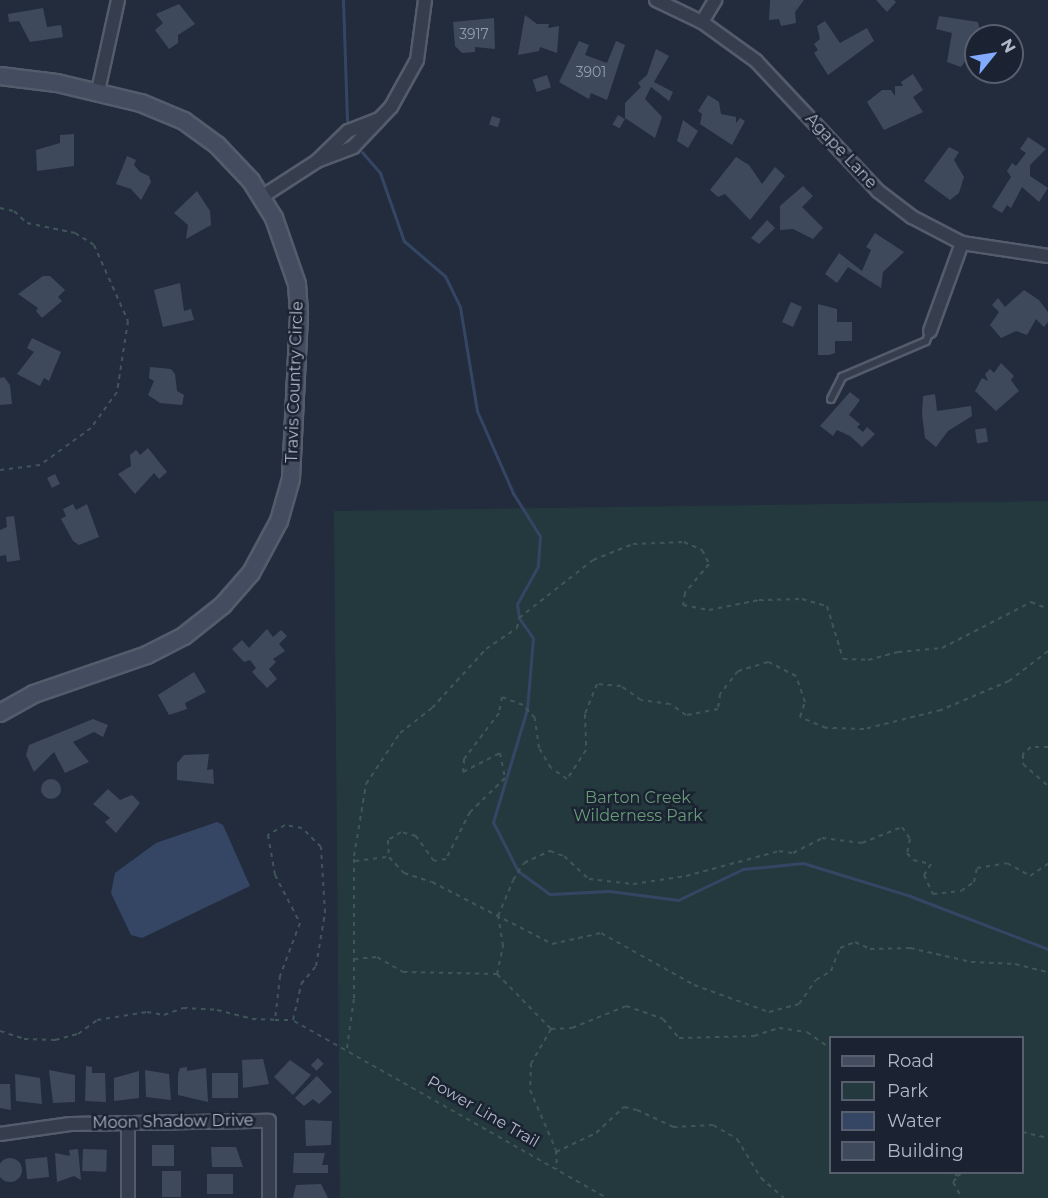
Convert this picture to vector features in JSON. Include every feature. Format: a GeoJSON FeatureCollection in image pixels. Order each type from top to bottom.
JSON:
{"type":"FeatureCollection","features":[{"type":"Feature","properties":{"kind":"street"},"geometry":{"type":"LineString","coordinates":[[98,91],[118,0]]}},
{"type":"Feature","properties":{"kind":"street"},"geometry":{"type":"LineString","coordinates":[[263,196],[317,161],[348,131],[379,119],[398,97],[417,60],[425,0]]}},
{"type":"Feature","properties":{"kind":"street","name":"Agape Lane"},"geometry":{"type":"LineString","coordinates":[[656,0],[702,22],[772,76],[894,205],[962,243],[1048,256]]}},
{"type":"Feature","properties":{"kind":"street"},"geometry":{"type":"LineString","coordinates":[[702,22],[716,0]]}},
{"type":"Feature","properties":{"kind":"street","name":"Travis Country Circle"},"geometry":{"type":"LineString","coordinates":[[0,76],[98,91],[165,112],[203,133],[263,196],[291,259],[299,315],[291,479],[265,553],[238,590],[184,636],[147,655],[33,694],[0,713]]}},
{"type":"Feature","properties":{"kind":"street"},"geometry":{"type":"LineString","coordinates":[[930,331],[962,243]]}},
{"type":"Feature","properties":{"kind":"street","name":"Moon Shadow Drive"},"geometry":{"type":"LineString","coordinates":[[0,1134],[70,1124],[269,1121],[269,1198]]}},
{"type":"Feature","properties":{"kind":"street"},"geometry":{"type":"LineString","coordinates":[[128,1124],[128,1198]]}},
{"type":"Feature","properties":{"kind":"lane"},"geometry":{"type":"LineString","coordinates":[[831,399],[842,377],[926,341],[930,331]]}},
{"type":"Feature","properties":{"kind":"path"},"geometry":{"type":"LineString","coordinates":[[0,208],[14,211],[27,223],[75,233],[94,245],[128,321],[117,392],[91,428],[40,465],[0,470]]}},
{"type":"Feature","properties":{"kind":"path"},"geometry":{"type":"LineString","coordinates":[[347,1048],[354,959],[355,861],[366,784],[400,733],[432,708],[486,649],[517,628],[519,618],[593,560],[633,544],[684,542],[702,550],[709,564],[685,593],[683,605],[708,610],[759,600],[802,599],[827,606],[843,659],[868,660],[942,648],[1032,602],[1048,609]]}},
{"type":"Feature","properties":{"kind":"path"},"geometry":{"type":"LineString","coordinates":[[1048,651],[1009,681],[941,710],[864,729],[826,728],[800,717],[805,702],[796,676],[768,662],[738,671],[720,694],[718,709],[686,715],[670,705],[641,700],[621,686],[597,684],[585,714],[586,750],[567,778],[552,768],[539,748],[535,718],[523,705],[502,697],[499,713],[464,759],[463,772],[500,753],[505,778],[470,812],[446,859],[434,861],[416,836],[401,832],[387,840],[389,857],[404,873],[432,882],[552,944],[601,933],[694,984],[769,1012],[799,1004],[816,980],[831,971],[840,948],[855,942],[870,949],[910,948],[971,962],[1015,964],[1048,972]]}},
{"type":"Feature","properties":{"kind":"path"},"geometry":{"type":"LineString","coordinates":[[1048,747],[1030,747],[1023,753],[1023,764],[1048,786]]}},
{"type":"Feature","properties":{"kind":"path"},"geometry":{"type":"LineString","coordinates":[[0,1031],[24,1039],[55,1040],[78,1034],[97,1020],[147,1012],[164,1015],[183,1008],[275,1020],[293,1020],[301,984],[316,966],[325,914],[321,847],[302,828],[285,825],[268,835],[275,875],[300,923],[280,976],[275,1020]]}},
{"type":"Feature","properties":{"kind":"path"},"geometry":{"type":"LineString","coordinates":[[497,974],[503,946],[498,916],[518,871],[550,851],[564,856],[589,879],[633,884],[686,876],[779,851],[793,854],[822,838],[862,843],[902,827],[910,839],[908,853],[913,860],[931,864],[924,875],[927,890],[933,894],[961,891],[974,882],[977,868],[1007,863],[1030,876],[1048,864]]}},
{"type":"Feature","properties":{"kind":"path"},"geometry":{"type":"LineString","coordinates":[[355,861],[389,857]]}},
{"type":"Feature","properties":{"kind":"path"},"geometry":{"type":"LineString","coordinates":[[354,959],[377,957],[403,972],[497,974],[550,1029],[572,1028],[626,1006],[653,1019],[663,1019],[679,1038],[754,1036],[779,1028],[807,1032],[829,1047]]}},
{"type":"Feature","properties":{"kind":"path","name":"Power Line Trail"},"geometry":{"type":"LineString","coordinates":[[293,1020],[333,1045],[347,1048],[607,1198]]}},
{"type":"Feature","properties":{"kind":"path"},"geometry":{"type":"LineString","coordinates":[[550,1029],[531,1063],[530,1090],[556,1152],[557,1169]]}},
{"type":"Feature","properties":{"kind":"path"},"geometry":{"type":"LineString","coordinates":[[556,1152],[596,1133],[624,1107],[637,1110],[673,1127],[713,1125],[737,1139],[761,1178],[783,1198]]}},
{"type":"Feature","properties":{"kind":"path"},"geometry":{"type":"LineString","coordinates":[[1024,1132],[1048,1138]]}},
{"type":"Feature","properties":{"kind":"path"},"geometry":{"type":"LineString","coordinates":[[961,1174],[953,1182],[962,1198]]}},
{"type":"Feature","properties":{"kind":"green space","name":"Barton Creek Wilderness Park"},"geometry":{"type":"Polygon","coordinates":[[[1048,501],[1048,1198],[340,1198],[334,511],[1048,501]]]}},
{"type":"Feature","properties":{"kind":"water"},"geometry":{"type":"Polygon","coordinates":[[[217,822],[223,825],[250,886],[142,938],[131,935],[111,893],[115,873],[156,843],[217,822]]]}},
{"type":"Feature","properties":{"kind":"building"},"geometry":{"type":"Polygon","coordinates":[[[770,0],[804,0],[795,12],[796,23],[781,26],[779,19],[769,20],[770,0]]]}},
{"type":"Feature","properties":{"kind":"building"},"geometry":{"type":"Polygon","coordinates":[[[876,0],[894,0],[896,2],[887,12],[876,0]]]}},
{"type":"Feature","properties":{"kind":"building"},"geometry":{"type":"Polygon","coordinates":[[[179,4],[195,24],[178,35],[178,43],[169,49],[155,30],[163,23],[156,14],[179,4]]]}},
{"type":"Feature","properties":{"kind":"building"},"geometry":{"type":"Polygon","coordinates":[[[43,8],[47,27],[61,25],[63,37],[30,42],[19,21],[9,22],[8,14],[43,8]]]}},
{"type":"Feature","properties":{"kind":"building"},"geometry":{"type":"Polygon","coordinates":[[[525,15],[537,24],[549,24],[548,28],[559,26],[557,53],[540,47],[539,51],[518,55],[525,15]]]}},
{"type":"Feature","properties":{"kind":"building"},"geometry":{"type":"Polygon","coordinates":[[[939,16],[978,22],[978,24],[964,24],[964,63],[961,67],[947,62],[952,33],[936,29],[939,16]]]}},
{"type":"Feature","properties":{"kind":"building"},"geometry":{"type":"Polygon","coordinates":[[[494,18],[495,49],[475,47],[475,52],[462,53],[455,46],[453,22],[494,18]]]}},
{"type":"Feature","properties":{"kind":"building"},"geometry":{"type":"Polygon","coordinates":[[[825,21],[840,43],[867,28],[874,41],[828,75],[814,53],[818,50],[814,44],[820,39],[817,26],[825,21]]]}},
{"type":"Feature","properties":{"kind":"building"},"geometry":{"type":"Polygon","coordinates":[[[579,41],[589,45],[585,55],[607,63],[616,41],[625,45],[607,100],[591,93],[589,99],[559,82],[579,41]]]}},
{"type":"Feature","properties":{"kind":"building"},"geometry":{"type":"Polygon","coordinates":[[[656,49],[669,56],[654,82],[673,92],[669,101],[651,87],[645,99],[662,117],[655,138],[625,118],[625,103],[641,87],[638,83],[647,75],[656,49]]]}},
{"type":"Feature","properties":{"kind":"building"},"geometry":{"type":"Polygon","coordinates":[[[913,74],[923,90],[913,97],[923,112],[884,130],[867,102],[882,90],[891,90],[895,96],[895,86],[903,86],[901,82],[913,74]]]}},
{"type":"Feature","properties":{"kind":"building"},"geometry":{"type":"Polygon","coordinates":[[[547,75],[551,87],[537,92],[533,80],[547,75]]]}},
{"type":"Feature","properties":{"kind":"building"},"geometry":{"type":"Polygon","coordinates":[[[708,95],[719,102],[721,114],[736,117],[736,123],[740,118],[745,121],[732,145],[700,124],[702,114],[698,111],[708,95]]]}},
{"type":"Feature","properties":{"kind":"building"},"geometry":{"type":"Polygon","coordinates":[[[618,115],[625,119],[619,129],[612,125],[618,115]]]}},
{"type":"Feature","properties":{"kind":"building"},"geometry":{"type":"Polygon","coordinates":[[[492,116],[501,119],[498,127],[489,125],[492,116]]]}},
{"type":"Feature","properties":{"kind":"building"},"geometry":{"type":"Polygon","coordinates":[[[683,120],[698,131],[688,148],[677,141],[683,120]]]}},
{"type":"Feature","properties":{"kind":"building"},"geometry":{"type":"Polygon","coordinates":[[[74,134],[74,166],[37,171],[36,150],[60,143],[60,135],[74,134]]]}},
{"type":"Feature","properties":{"kind":"building"},"geometry":{"type":"Polygon","coordinates":[[[1028,137],[1046,149],[1030,165],[1030,176],[1048,188],[1039,202],[1022,187],[1011,208],[1007,205],[1002,213],[992,207],[1011,177],[1007,171],[1012,163],[1016,166],[1026,153],[1020,149],[1028,137]]]}},
{"type":"Feature","properties":{"kind":"building"},"geometry":{"type":"Polygon","coordinates":[[[949,147],[959,152],[954,160],[964,177],[959,193],[950,200],[924,181],[949,147]]]}},
{"type":"Feature","properties":{"kind":"building"},"geometry":{"type":"Polygon","coordinates":[[[127,156],[136,160],[134,165],[140,172],[149,176],[151,182],[141,200],[131,189],[116,184],[127,156]]]}},
{"type":"Feature","properties":{"kind":"building"},"geometry":{"type":"Polygon","coordinates":[[[736,157],[749,165],[762,184],[775,167],[785,176],[750,220],[725,194],[718,197],[710,190],[736,157]]]}},
{"type":"Feature","properties":{"kind":"building"},"geometry":{"type":"Polygon","coordinates":[[[803,186],[813,196],[802,207],[823,228],[813,239],[793,229],[780,230],[780,206],[803,186]]]}},
{"type":"Feature","properties":{"kind":"building"},"geometry":{"type":"Polygon","coordinates":[[[197,191],[210,211],[211,225],[186,239],[188,225],[174,213],[197,191]]]}},
{"type":"Feature","properties":{"kind":"building"},"geometry":{"type":"Polygon","coordinates":[[[767,220],[775,228],[759,244],[751,238],[767,220]]]}},
{"type":"Feature","properties":{"kind":"building"},"geometry":{"type":"Polygon","coordinates":[[[875,233],[904,252],[883,272],[881,288],[848,267],[837,283],[825,274],[839,253],[862,271],[871,250],[866,247],[875,233]]]}},
{"type":"Feature","properties":{"kind":"building"},"geometry":{"type":"Polygon","coordinates":[[[43,276],[50,276],[65,290],[58,297],[62,301],[42,318],[36,311],[38,308],[18,294],[43,276]]]}},
{"type":"Feature","properties":{"kind":"building"},"geometry":{"type":"Polygon","coordinates":[[[180,283],[184,311],[191,309],[194,320],[163,327],[154,290],[180,283]]]}},
{"type":"Feature","properties":{"kind":"building"},"geometry":{"type":"Polygon","coordinates":[[[1024,290],[1039,300],[1048,312],[1048,322],[1044,327],[1036,319],[1027,335],[1016,331],[1001,338],[990,325],[999,312],[992,305],[998,298],[1005,307],[1024,290]]]}},
{"type":"Feature","properties":{"kind":"building"},"geometry":{"type":"Polygon","coordinates":[[[791,302],[802,307],[793,327],[782,322],[791,302]]]}},
{"type":"Feature","properties":{"kind":"building"},"geometry":{"type":"Polygon","coordinates":[[[818,304],[837,309],[837,322],[852,322],[852,341],[835,341],[835,353],[829,355],[818,355],[818,304]]]}},
{"type":"Feature","properties":{"kind":"building"},"geometry":{"type":"Polygon","coordinates":[[[32,338],[61,352],[49,381],[44,378],[40,386],[17,374],[34,352],[27,348],[32,338]]]}},
{"type":"Feature","properties":{"kind":"building"},"geometry":{"type":"Polygon","coordinates":[[[1001,363],[1014,376],[1011,380],[1019,391],[996,411],[975,391],[982,378],[988,381],[985,374],[990,369],[994,373],[1001,363]]]}},
{"type":"Feature","properties":{"kind":"building"},"geometry":{"type":"Polygon","coordinates":[[[150,367],[171,369],[175,374],[177,391],[184,395],[182,405],[160,403],[148,395],[154,381],[149,378],[150,367]]]}},
{"type":"Feature","properties":{"kind":"building"},"geometry":{"type":"Polygon","coordinates":[[[4,377],[10,385],[12,404],[0,405],[0,378],[4,377]]]}},
{"type":"Feature","properties":{"kind":"building"},"geometry":{"type":"Polygon","coordinates":[[[850,392],[860,400],[849,415],[860,424],[857,427],[863,432],[867,427],[875,434],[862,447],[850,436],[837,430],[833,436],[820,426],[850,392]]]}},
{"type":"Feature","properties":{"kind":"building"},"geometry":{"type":"Polygon","coordinates":[[[935,394],[937,411],[971,406],[972,416],[948,431],[936,447],[925,438],[922,414],[923,396],[935,394]]]}},
{"type":"Feature","properties":{"kind":"building"},"geometry":{"type":"Polygon","coordinates":[[[986,428],[988,442],[977,443],[975,430],[986,428]]]}},
{"type":"Feature","properties":{"kind":"building"},"geometry":{"type":"Polygon","coordinates":[[[148,448],[167,472],[159,479],[154,473],[135,494],[118,474],[131,466],[130,455],[136,450],[140,455],[148,448]]]}},
{"type":"Feature","properties":{"kind":"building"},"geometry":{"type":"Polygon","coordinates":[[[55,474],[60,484],[52,488],[47,478],[55,474]]]}},
{"type":"Feature","properties":{"kind":"building"},"geometry":{"type":"Polygon","coordinates":[[[73,504],[76,510],[87,504],[99,537],[79,545],[73,541],[61,519],[66,516],[63,509],[73,504]]]}},
{"type":"Feature","properties":{"kind":"building"},"geometry":{"type":"Polygon","coordinates":[[[14,516],[20,560],[7,562],[6,555],[0,556],[0,530],[7,527],[6,517],[14,516]]]}},
{"type":"Feature","properties":{"kind":"building"},"geometry":{"type":"Polygon","coordinates":[[[267,629],[273,637],[281,630],[287,636],[279,644],[285,651],[273,659],[276,662],[269,669],[277,679],[267,688],[252,672],[256,668],[250,660],[244,662],[232,649],[242,640],[249,648],[267,629]]]}},
{"type":"Feature","properties":{"kind":"building"},"geometry":{"type":"Polygon","coordinates":[[[194,672],[206,692],[185,703],[187,709],[169,715],[158,695],[194,672]]]}},
{"type":"Feature","properties":{"kind":"building"},"geometry":{"type":"Polygon","coordinates":[[[93,719],[108,725],[103,737],[94,732],[73,742],[89,762],[65,773],[54,752],[34,772],[26,755],[29,745],[93,719]]]}},
{"type":"Feature","properties":{"kind":"building"},"geometry":{"type":"Polygon","coordinates":[[[209,754],[207,770],[213,769],[214,784],[177,780],[177,763],[184,755],[209,754]]]}},
{"type":"Feature","properties":{"kind":"building"},"geometry":{"type":"Polygon","coordinates":[[[47,779],[55,779],[61,785],[61,793],[55,799],[47,799],[41,793],[41,785],[47,779]]]}},
{"type":"Feature","properties":{"kind":"building"},"geometry":{"type":"Polygon","coordinates":[[[108,789],[120,800],[132,795],[140,803],[116,833],[105,822],[110,818],[93,804],[108,789]]]}},
{"type":"Feature","properties":{"kind":"building"},"geometry":{"type":"Polygon","coordinates":[[[318,1058],[324,1064],[317,1071],[311,1065],[318,1058]]]}},
{"type":"Feature","properties":{"kind":"building"},"geometry":{"type":"Polygon","coordinates":[[[263,1059],[269,1084],[243,1088],[242,1060],[263,1059]]]}},
{"type":"Feature","properties":{"kind":"building"},"geometry":{"type":"Polygon","coordinates":[[[290,1060],[311,1075],[293,1095],[274,1077],[290,1060]]]}},
{"type":"Feature","properties":{"kind":"building"},"geometry":{"type":"Polygon","coordinates":[[[86,1066],[92,1067],[92,1073],[105,1073],[106,1102],[85,1101],[86,1066]]]}},
{"type":"Feature","properties":{"kind":"building"},"geometry":{"type":"Polygon","coordinates":[[[187,1067],[187,1071],[206,1068],[208,1102],[178,1095],[178,1074],[180,1068],[187,1067]]]}},
{"type":"Feature","properties":{"kind":"building"},"geometry":{"type":"Polygon","coordinates":[[[49,1070],[75,1075],[75,1102],[53,1103],[49,1070]]]}},
{"type":"Feature","properties":{"kind":"building"},"geometry":{"type":"Polygon","coordinates":[[[145,1070],[169,1074],[171,1100],[146,1097],[145,1070]]]}},
{"type":"Feature","properties":{"kind":"building"},"geometry":{"type":"Polygon","coordinates":[[[139,1071],[139,1098],[114,1101],[114,1078],[139,1071]]]}},
{"type":"Feature","properties":{"kind":"building"},"geometry":{"type":"Polygon","coordinates":[[[212,1073],[238,1073],[238,1098],[212,1098],[212,1073]]]}},
{"type":"Feature","properties":{"kind":"building"},"geometry":{"type":"Polygon","coordinates":[[[15,1074],[40,1078],[42,1104],[16,1101],[15,1074]]]}},
{"type":"Feature","properties":{"kind":"building"},"geometry":{"type":"Polygon","coordinates":[[[317,1076],[332,1092],[319,1104],[313,1099],[304,1106],[295,1098],[317,1076]]]}},
{"type":"Feature","properties":{"kind":"building"},"geometry":{"type":"Polygon","coordinates":[[[0,1084],[10,1084],[11,1110],[0,1108],[0,1084]]]}},
{"type":"Feature","properties":{"kind":"building"},"geometry":{"type":"Polygon","coordinates":[[[305,1120],[332,1121],[331,1145],[306,1146],[305,1120]]]}},
{"type":"Feature","properties":{"kind":"building"},"geometry":{"type":"Polygon","coordinates":[[[152,1145],[174,1145],[174,1166],[152,1166],[152,1145]]]}},
{"type":"Feature","properties":{"kind":"building"},"geometry":{"type":"Polygon","coordinates":[[[211,1147],[236,1147],[243,1167],[212,1167],[211,1147]]]}},
{"type":"Feature","properties":{"kind":"building"},"geometry":{"type":"Polygon","coordinates":[[[78,1149],[81,1180],[74,1176],[57,1182],[55,1153],[70,1156],[69,1150],[78,1149]]]}},
{"type":"Feature","properties":{"kind":"building"},"geometry":{"type":"Polygon","coordinates":[[[83,1149],[107,1150],[106,1172],[82,1171],[83,1149]]]}},
{"type":"Feature","properties":{"kind":"building"},"geometry":{"type":"Polygon","coordinates":[[[294,1153],[325,1153],[322,1165],[328,1165],[328,1173],[293,1173],[294,1153]]]}},
{"type":"Feature","properties":{"kind":"building"},"geometry":{"type":"Polygon","coordinates":[[[47,1157],[49,1177],[27,1179],[25,1159],[47,1157]]]}},
{"type":"Feature","properties":{"kind":"building"},"geometry":{"type":"Polygon","coordinates":[[[6,1159],[14,1159],[21,1166],[21,1174],[14,1181],[6,1181],[-1,1174],[-1,1166],[6,1159]]]}},
{"type":"Feature","properties":{"kind":"building"},"geometry":{"type":"Polygon","coordinates":[[[162,1171],[181,1171],[181,1197],[162,1197],[162,1171]]]}},
{"type":"Feature","properties":{"kind":"building"},"geometry":{"type":"Polygon","coordinates":[[[207,1174],[233,1174],[233,1194],[207,1194],[207,1174]]]}},
{"type":"Feature","properties":{"kind":"building"},"geometry":{"type":"Polygon","coordinates":[[[321,1184],[328,1198],[293,1198],[296,1185],[321,1184]]]}},
{"type":"Feature","properties":{"kind":"waterway"},"geometry":{"type":"LineString","coordinates":[[343,0],[347,121]]}},
{"type":"Feature","properties":{"kind":"waterway"},"geometry":{"type":"LineString","coordinates":[[362,152],[380,173],[404,241],[445,276],[460,307],[477,411],[513,493],[540,536],[538,566],[517,604],[519,618],[533,638],[527,709],[493,822],[518,871],[550,894],[609,891],[678,900],[743,869],[803,863],[910,896],[1048,949]]}}]}
